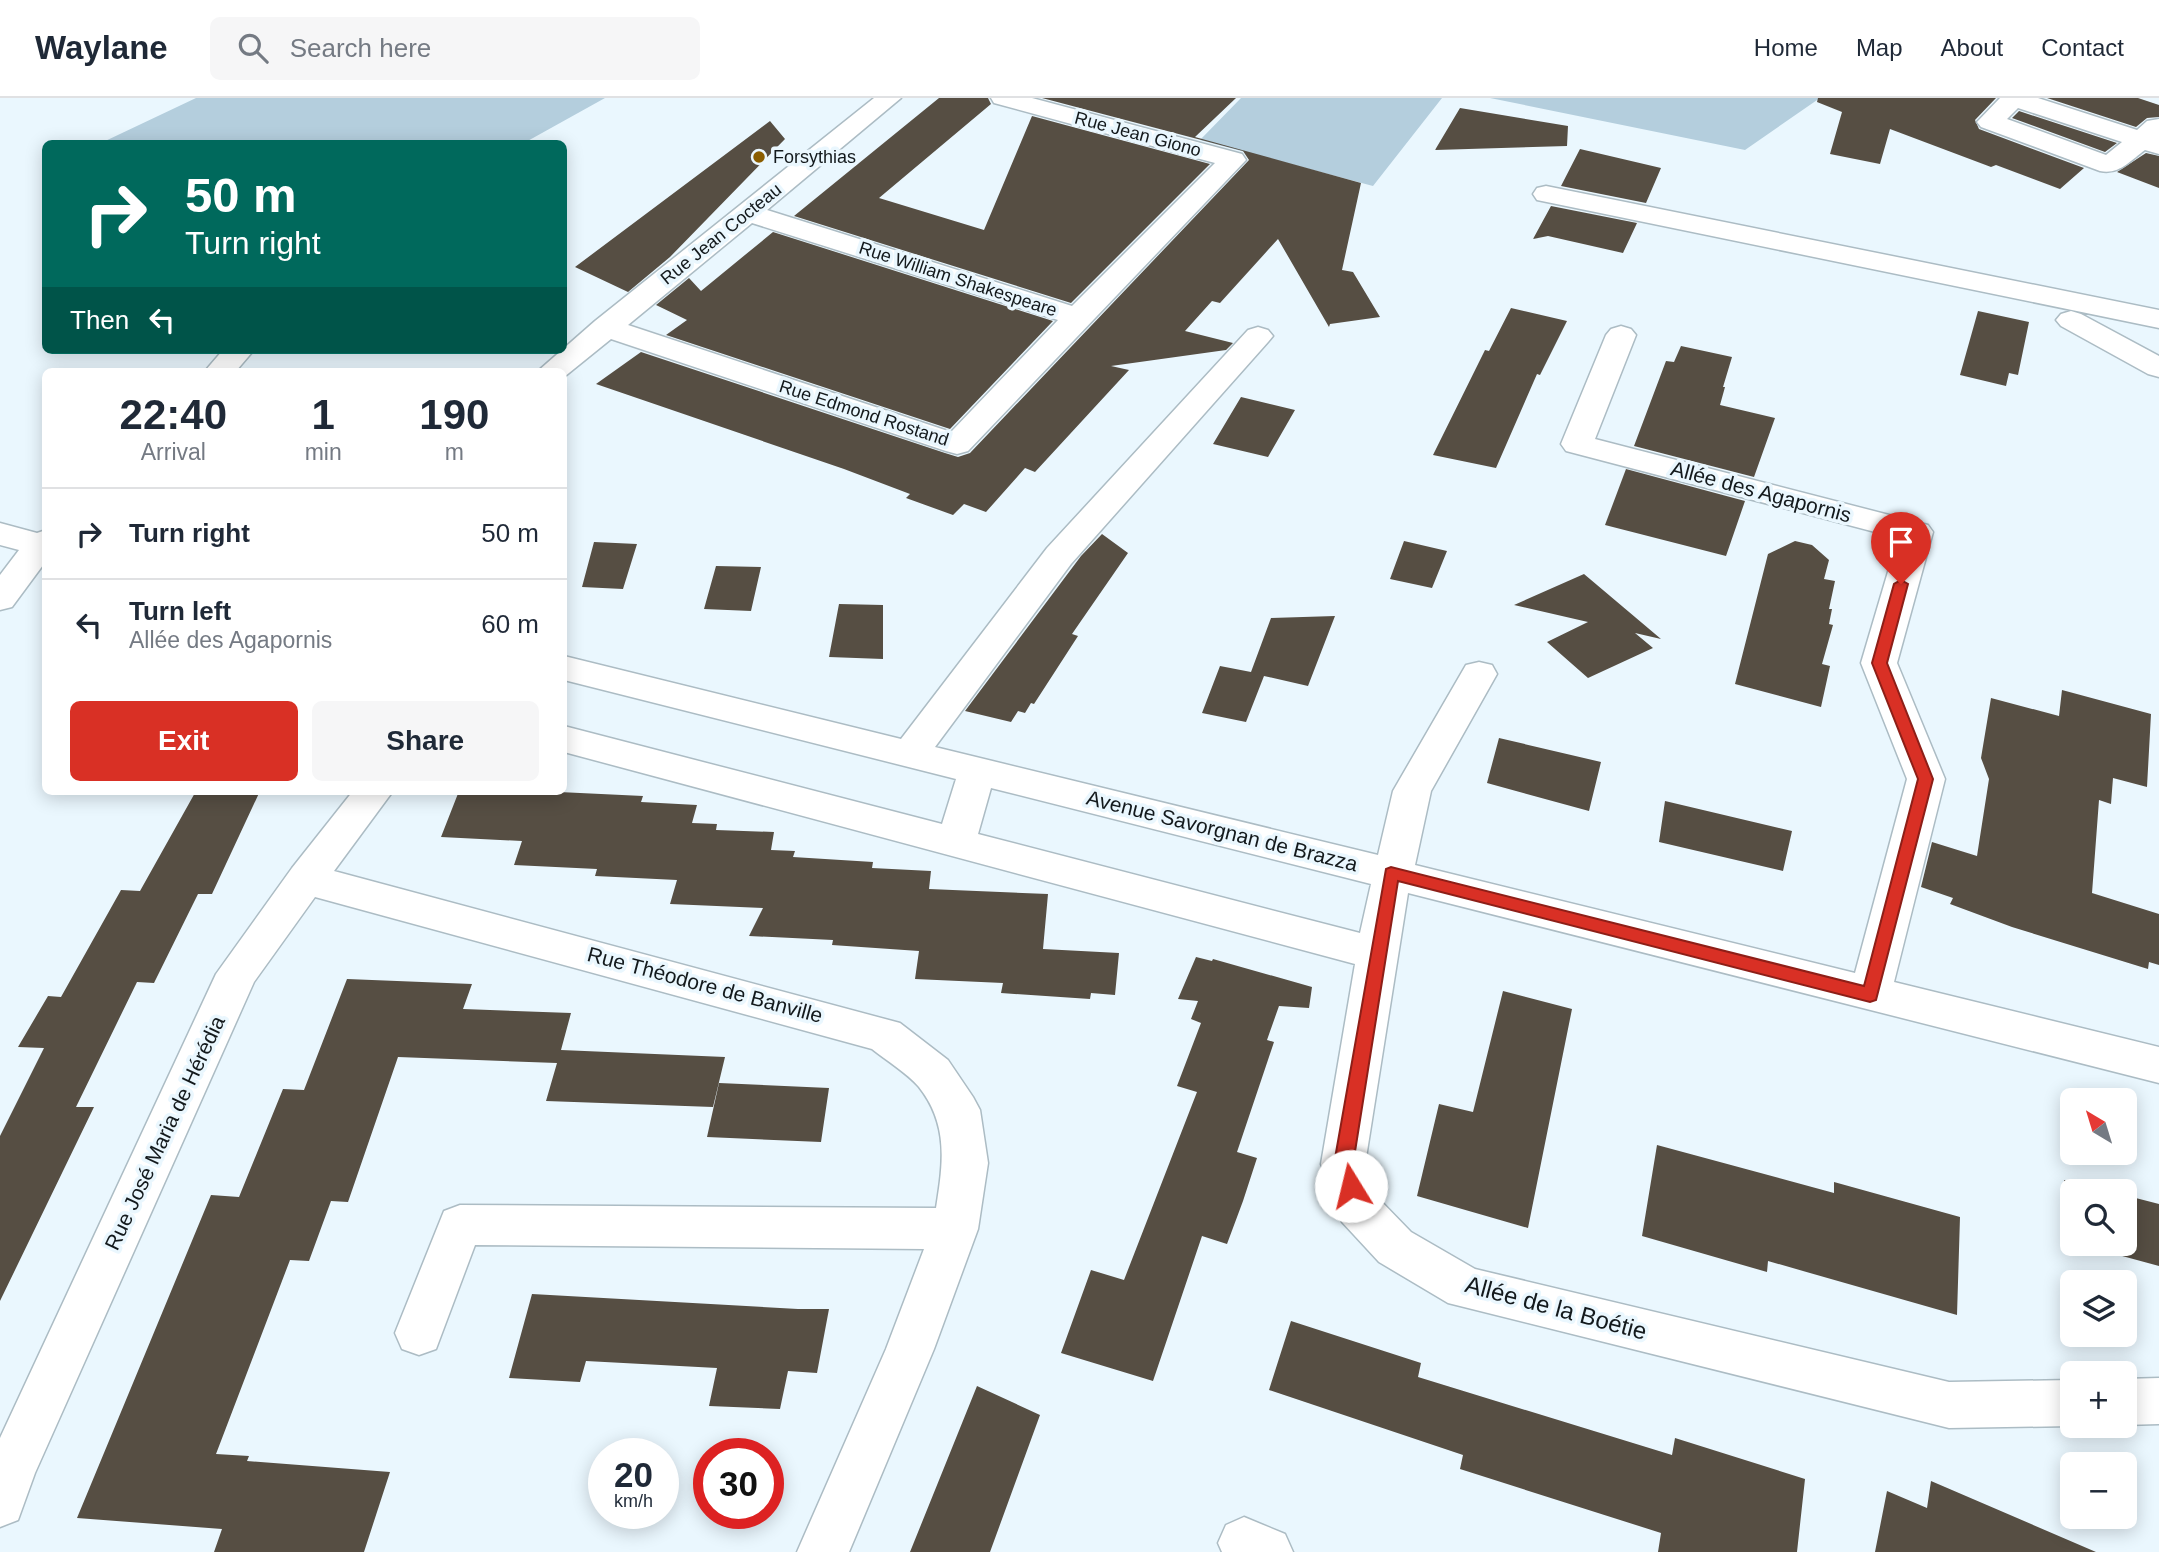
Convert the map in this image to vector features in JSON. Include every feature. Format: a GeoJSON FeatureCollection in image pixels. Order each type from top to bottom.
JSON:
{"type":"FeatureCollection","features":[{"type":"Feature","properties":{"kind":"street","name":"Rue Jean Cocteau"},"geometry":{"type":"LineString","coordinates":[[560,359],[605,327],[889,98]]}},
{"type":"Feature","properties":{"kind":"street","name":"Rue Jean Giono"},"geometry":{"type":"LineString","coordinates":[[1003,98],[1233,160]]}},
{"type":"Feature","properties":{"kind":"street"},"geometry":{"type":"LineString","coordinates":[[2013,98],[1990,122],[2109,165],[2153,136]]}},
{"type":"Feature","properties":{"kind":"street","name":"Rue William Shakespeare"},"geometry":{"type":"LineString","coordinates":[[748,213],[1077,317],[1233,160]]}},
{"type":"Feature","properties":{"kind":"street"},"geometry":{"type":"LineString","coordinates":[[1546,194],[2159,319]]}},
{"type":"Feature","properties":{"kind":"street","name":"Rue Edmond Rostand"},"geometry":{"type":"LineString","coordinates":[[605,327],[957,443],[1077,317]]}},
{"type":"Feature","properties":{"kind":"street"},"geometry":{"type":"LineString","coordinates":[[2071,320],[2159,368]]}},
{"type":"Feature","properties":{"kind":"street","name":"Allée des Agapornis"},"geometry":{"type":"LineString","coordinates":[[1621,335],[1577,444],[1916,532],[1880,663],[1926,779],[1870,995]]}},
{"type":"Feature","properties":{"kind":"street"},"geometry":{"type":"LineString","coordinates":[[910,754],[1059,556],[1258,336]]}},
{"type":"Feature","properties":{"kind":"street"},"geometry":{"type":"LineString","coordinates":[[223,368],[235,354]]}},
{"type":"Feature","properties":{"kind":"street"},"geometry":{"type":"LineString","coordinates":[[0,534],[42,544]]}},
{"type":"Feature","properties":{"kind":"street"},"geometry":{"type":"LineString","coordinates":[[0,599],[42,546]]}},
{"type":"Feature","properties":{"kind":"street","name":"Avenue Savorgnan de Brazza"},"geometry":{"type":"LineString","coordinates":[[567,669],[2159,1065]]}},
{"type":"Feature","properties":{"kind":"street","name":"Allée de la Boétie"},"geometry":{"type":"LineString","coordinates":[[1479,674],[1412,791],[1391,873],[1343,1164],[1358,1208],[1395,1247],[1465,1288],[1949,1405],[2060,1403]]}},
{"type":"Feature","properties":{"kind":"street"},"geometry":{"type":"LineString","coordinates":[[567,740],[1377,954]]}},
{"type":"Feature","properties":{"kind":"street"},"geometry":{"type":"LineString","coordinates":[[956,843],[977,770]]}},
{"type":"Feature","properties":{"kind":"street","name":"Rue José Maria de Hérédia"},"geometry":{"type":"LineString","coordinates":[[0,1502],[11,1470],[237,974],[371,795]]}},
{"type":"Feature","properties":{"kind":"street","name":"Rue Théodore de Banville"},"geometry":{"type":"LineString","coordinates":[[306,879],[885,1035],[933,1073],[958,1110],[965,1163],[955,1229],[911,1349],[823,1552]]}},
{"type":"Feature","properties":{"kind":"street"},"geometry":{"type":"LineString","coordinates":[[419,1333],[460,1225],[955,1229]]}},
{"type":"Feature","properties":{"kind":"street"},"geometry":{"type":"LineString","coordinates":[[2137,1402],[2159,1401]]}},
{"type":"Feature","properties":{"kind":"shaded area"},"geometry":{"type":"Polygon","coordinates":[[[196,98],[605,98],[529,140],[107,140],[196,98]]]}},
{"type":"Feature","properties":{"kind":"shaded area"},"geometry":{"type":"Polygon","coordinates":[[[1241,98],[1442,98],[1373,186],[1200,140],[1241,98]]]}},
{"type":"Feature","properties":{"kind":"shaded area"},"geometry":{"type":"Polygon","coordinates":[[[1490,98],[1820,98],[1745,150],[1490,98]]]}},
{"type":"Feature","properties":{"kind":"building"},"geometry":{"type":"Polygon","coordinates":[[[939,98],[988,98],[991,104],[879,198],[984,230],[1032,116],[1210,164],[1071,303],[794,216],[939,98]]]}},
{"type":"Feature","properties":{"kind":"building"},"geometry":{"type":"Polygon","coordinates":[[[1042,98],[1236,98],[1195,137],[1361,183],[1342,270],[1353,272],[1380,317],[1330,324],[1329,327],[1278,239],[1220,303],[1212,301],[1185,331],[1233,343],[1226,350],[1111,366],[1129,370],[1035,472],[1025,468],[986,512],[964,504],[953,515],[906,498],[910,494],[844,469],[596,384],[641,352],[958,457],[970,453],[1249,160],[1243,151],[1042,98]]]}},
{"type":"Feature","properties":{"kind":"building"},"geometry":{"type":"Polygon","coordinates":[[[1818,98],[1996,98],[1975,120],[1979,129],[2084,168],[2060,189],[1996,165],[1991,167],[1890,129],[1880,164],[1830,154],[1842,112],[1817,102],[1818,98]]]}},
{"type":"Feature","properties":{"kind":"building"},"geometry":{"type":"Polygon","coordinates":[[[2047,98],[2138,98],[2159,105],[2159,117],[2147,118],[2136,127],[2047,98]]]}},
{"type":"Feature","properties":{"kind":"building"},"geometry":{"type":"Polygon","coordinates":[[[1460,108],[1568,126],[1567,146],[1435,150],[1460,108]]]}},
{"type":"Feature","properties":{"kind":"building"},"geometry":{"type":"Polygon","coordinates":[[[2019,111],[2117,143],[2105,152],[2012,118],[2019,111]]]}},
{"type":"Feature","properties":{"kind":"building"},"geometry":{"type":"Polygon","coordinates":[[[770,121],[785,139],[670,257],[628,292],[575,267],[770,121]]]}},
{"type":"Feature","properties":{"kind":"building"},"geometry":{"type":"Polygon","coordinates":[[[1580,149],[1661,168],[1646,203],[1561,186],[1580,149]]]}},
{"type":"Feature","properties":{"kind":"building"},"geometry":{"type":"Polygon","coordinates":[[[2146,153],[2159,156],[2159,188],[2117,172],[2146,153]]]}},
{"type":"Feature","properties":{"kind":"building"},"geometry":{"type":"Polygon","coordinates":[[[1551,206],[1637,223],[1623,253],[1548,236],[1533,239],[1551,206]]]}},
{"type":"Feature","properties":{"kind":"building"},"geometry":{"type":"Polygon","coordinates":[[[773,232],[1053,321],[950,429],[666,335],[687,320],[656,305],[689,278],[701,291],[773,232]]]}},
{"type":"Feature","properties":{"kind":"building"},"geometry":{"type":"Polygon","coordinates":[[[1511,308],[1567,321],[1540,375],[1537,374],[1496,468],[1433,455],[1485,350],[1489,351],[1511,308]]]}},
{"type":"Feature","properties":{"kind":"building"},"geometry":{"type":"Polygon","coordinates":[[[1978,311],[2029,322],[2018,375],[2009,373],[2006,386],[1960,375],[1978,311]]]}},
{"type":"Feature","properties":{"kind":"building"},"geometry":{"type":"Polygon","coordinates":[[[1681,346],[1732,357],[1720,405],[1775,418],[1754,477],[1634,446],[1666,361],[1674,362],[1681,346]]]}},
{"type":"Feature","properties":{"kind":"building"},"geometry":{"type":"Polygon","coordinates":[[[1241,397],[1295,410],[1268,457],[1213,444],[1241,397]]]}},
{"type":"Feature","properties":{"kind":"building"},"geometry":{"type":"Polygon","coordinates":[[[1626,469],[1745,501],[1726,556],[1605,525],[1626,469]]]}},
{"type":"Feature","properties":{"kind":"building"},"geometry":{"type":"Polygon","coordinates":[[[1102,534],[1128,553],[1072,634],[1078,636],[1034,704],[1031,703],[1025,713],[1018,711],[1011,722],[965,711],[1081,556],[1102,534]]]}},
{"type":"Feature","properties":{"kind":"building"},"geometry":{"type":"Polygon","coordinates":[[[1404,541],[1447,551],[1432,588],[1390,579],[1404,541]]]}},
{"type":"Feature","properties":{"kind":"building"},"geometry":{"type":"Polygon","coordinates":[[[1795,541],[1812,545],[1829,560],[1824,579],[1835,581],[1829,609],[1832,609],[1829,624],[1833,625],[1822,664],[1830,666],[1821,707],[1735,684],[1768,554],[1795,541]]]}},
{"type":"Feature","properties":{"kind":"building"},"geometry":{"type":"Polygon","coordinates":[[[594,542],[637,544],[623,589],[582,587],[594,542]]]}},
{"type":"Feature","properties":{"kind":"building"},"geometry":{"type":"Polygon","coordinates":[[[716,566],[761,567],[751,611],[704,609],[716,566]]]}},
{"type":"Feature","properties":{"kind":"building"},"geometry":{"type":"Polygon","coordinates":[[[1584,574],[1661,639],[1635,633],[1653,648],[1588,678],[1547,642],[1588,622],[1514,605],[1584,574]]]}},
{"type":"Feature","properties":{"kind":"building"},"geometry":{"type":"Polygon","coordinates":[[[839,604],[883,605],[883,659],[829,657],[839,604]]]}},
{"type":"Feature","properties":{"kind":"building"},"geometry":{"type":"Polygon","coordinates":[[[1335,616],[1308,686],[1264,676],[1246,722],[1202,713],[1220,666],[1251,672],[1271,618],[1335,616]]]}},
{"type":"Feature","properties":{"kind":"building"},"geometry":{"type":"Polygon","coordinates":[[[2062,690],[2151,714],[2147,787],[2113,778],[2111,804],[2099,800],[2092,893],[2159,914],[2159,965],[2149,962],[2148,969],[2012,927],[1950,904],[1953,898],[1921,887],[1932,842],[1977,856],[1989,779],[1981,758],[1991,698],[2059,716],[2062,690]]]}},
{"type":"Feature","properties":{"kind":"building"},"geometry":{"type":"Polygon","coordinates":[[[1499,738],[1601,762],[1589,811],[1487,783],[1499,738]]]}},
{"type":"Feature","properties":{"kind":"building"},"geometry":{"type":"Polygon","coordinates":[[[567,792],[643,796],[641,802],[697,805],[692,823],[717,824],[716,830],[774,832],[771,850],[795,851],[793,857],[873,862],[872,868],[931,871],[929,889],[1048,894],[1043,949],[1119,953],[1115,995],[1091,993],[1090,999],[1001,993],[1003,983],[915,979],[919,951],[832,945],[833,940],[749,936],[763,908],[670,904],[677,880],[595,876],[597,869],[514,865],[522,841],[441,837],[457,795],[567,795],[567,792]]]}},
{"type":"Feature","properties":{"kind":"building"},"geometry":{"type":"Polygon","coordinates":[[[194,795],[258,795],[212,894],[198,894],[154,983],[137,982],[76,1107],[94,1107],[0,1301],[0,1136],[44,1048],[18,1047],[48,996],[61,997],[121,890],[140,891],[194,795]]]}},
{"type":"Feature","properties":{"kind":"building"},"geometry":{"type":"Polygon","coordinates":[[[1665,801],[1792,831],[1783,871],[1659,842],[1665,801]]]}},
{"type":"Feature","properties":{"kind":"building"},"geometry":{"type":"Polygon","coordinates":[[[1196,957],[1212,961],[1213,959],[1312,987],[1309,1008],[1279,1006],[1267,1040],[1274,1042],[1237,1152],[1257,1158],[1243,1201],[1227,1244],[1202,1236],[1153,1381],[1061,1353],[1091,1270],[1124,1280],[1197,1092],[1177,1086],[1201,1023],[1191,1019],[1198,1001],[1178,999],[1196,957]]]}},
{"type":"Feature","properties":{"kind":"building"},"geometry":{"type":"Polygon","coordinates":[[[347,979],[472,984],[463,1009],[571,1013],[561,1050],[725,1057],[713,1107],[546,1101],[557,1063],[398,1057],[348,1202],[331,1201],[309,1261],[290,1260],[216,1454],[249,1456],[247,1461],[390,1472],[364,1552],[214,1552],[222,1529],[77,1518],[211,1195],[239,1197],[283,1089],[304,1090],[347,979]]]}},
{"type":"Feature","properties":{"kind":"building"},"geometry":{"type":"Polygon","coordinates":[[[1503,991],[1572,1009],[1528,1228],[1417,1196],[1439,1104],[1473,1112],[1503,991]]]}},
{"type":"Feature","properties":{"kind":"building"},"geometry":{"type":"Polygon","coordinates":[[[719,1083],[829,1088],[821,1142],[707,1137],[719,1083]]]}},
{"type":"Feature","properties":{"kind":"building"},"geometry":{"type":"Polygon","coordinates":[[[1657,1145],[1834,1193],[1834,1182],[1960,1217],[1957,1315],[1768,1261],[1767,1272],[1642,1236],[1657,1145]]]}},
{"type":"Feature","properties":{"kind":"building"},"geometry":{"type":"Polygon","coordinates":[[[2137,1198],[2159,1204],[2159,1266],[2122,1256],[2137,1256],[2137,1198]]]}},
{"type":"Feature","properties":{"kind":"building"},"geometry":{"type":"Polygon","coordinates":[[[532,1294],[829,1309],[817,1373],[788,1371],[780,1409],[709,1406],[717,1368],[586,1361],[580,1382],[509,1378],[532,1294]]]}},
{"type":"Feature","properties":{"kind":"building"},"geometry":{"type":"Polygon","coordinates":[[[1291,1321],[1421,1363],[1418,1377],[1672,1455],[1675,1438],[1805,1479],[1797,1552],[1658,1552],[1661,1533],[1460,1469],[1463,1455],[1269,1390],[1291,1321]]]}},
{"type":"Feature","properties":{"kind":"building"},"geometry":{"type":"Polygon","coordinates":[[[977,1386],[1040,1415],[990,1552],[910,1552],[977,1386]]]}},
{"type":"Feature","properties":{"kind":"building"},"geometry":{"type":"Polygon","coordinates":[[[1931,1481],[2096,1552],[1875,1552],[1887,1491],[1927,1508],[1931,1481]]]}},
{"type":"Feature","properties":{"kind":"place","name":"Forsythias"},"geometry":{"type":"Point","coordinates":[759,157]}},
{"type":"Feature","properties":{"kind":"route"},"geometry":{"type":"LineString","coordinates":[[1351,1186],[1343,1164],[1391,873],[1870,995],[1926,779],[1880,663],[1901,584]]}}]}
